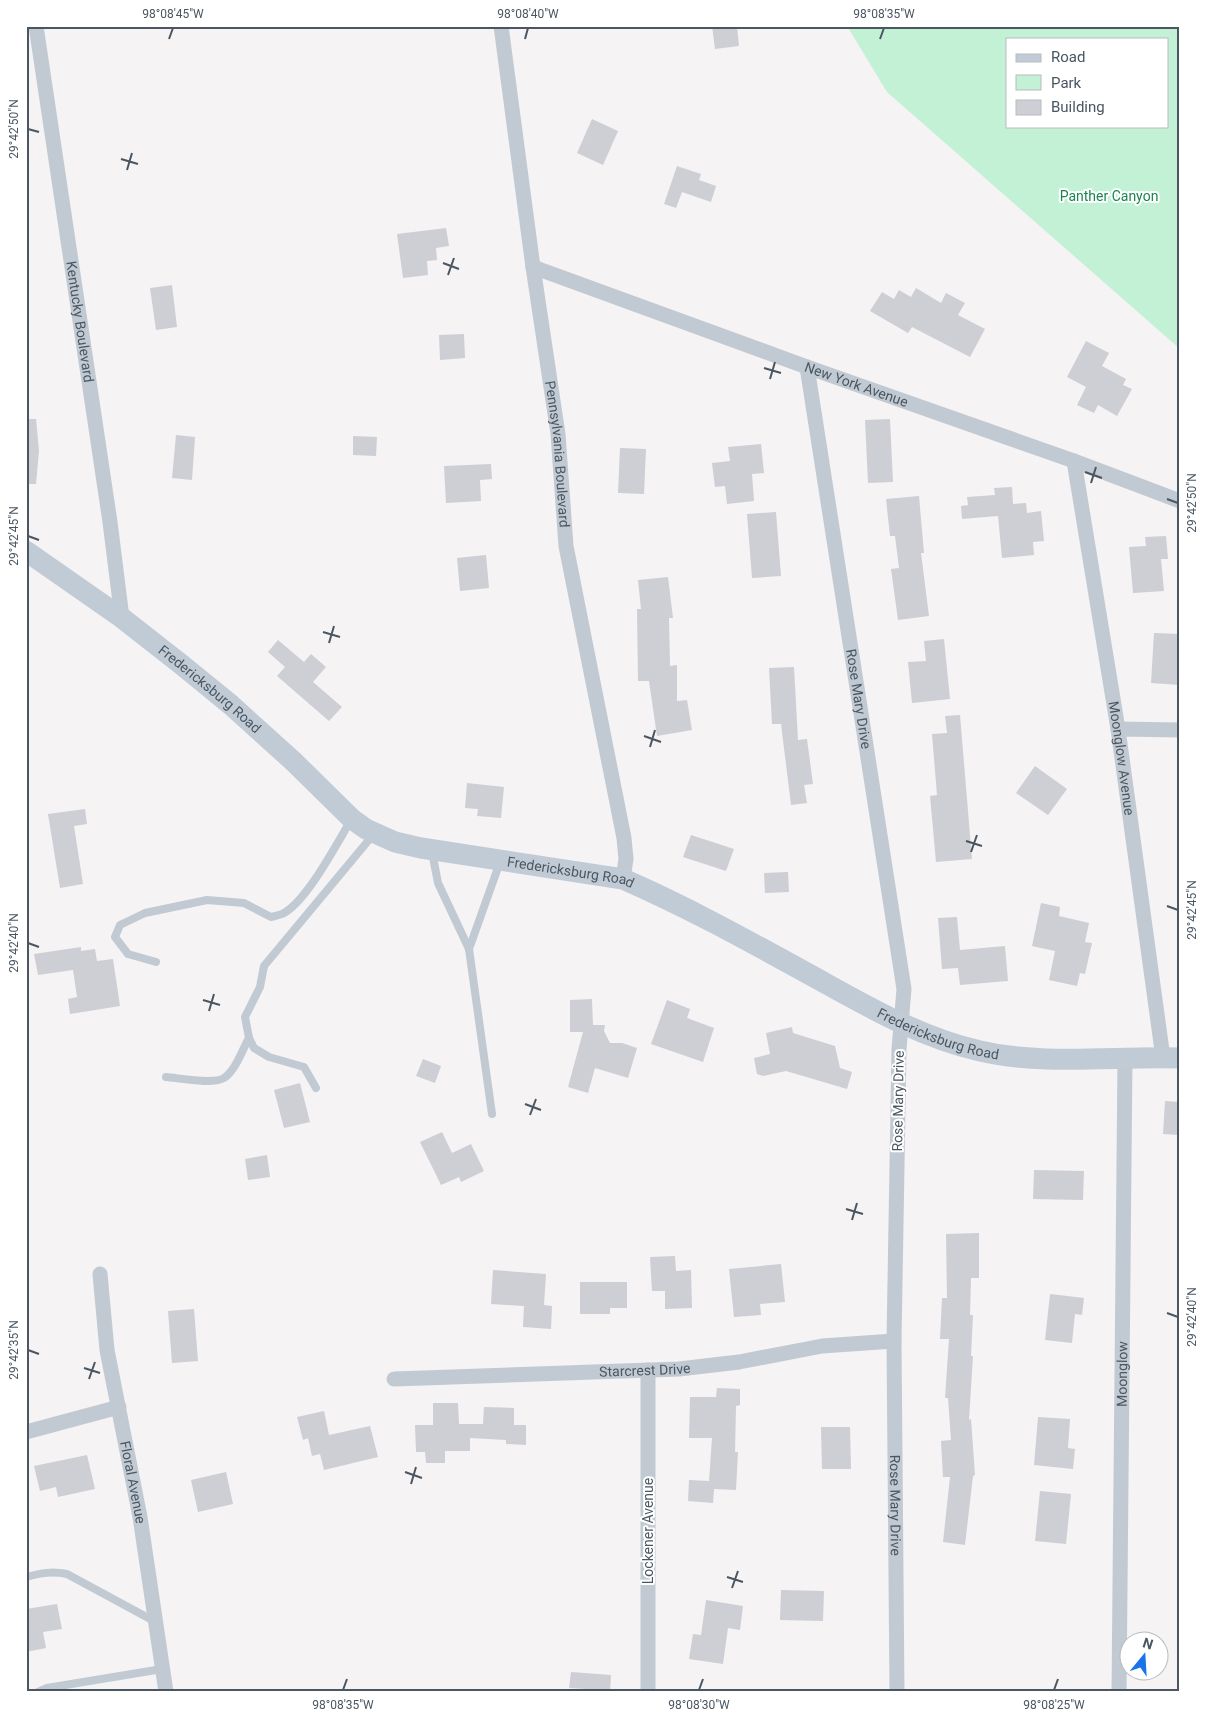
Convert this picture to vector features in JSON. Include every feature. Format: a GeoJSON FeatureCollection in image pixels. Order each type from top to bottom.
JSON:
{"type":"FeatureCollection","features":[{"type":"Feature","properties":{"kind":"street","name":"Kentucky Boulevard"},"geometry":{"type":"LineString","coordinates":[[36,26],[110,522],[122,618]]}},
{"type":"Feature","properties":{"kind":"street","name":"Pennsylvania Boulevard"},"geometry":{"type":"LineString","coordinates":[[501,26],[533,267],[558,434],[566,546],[624,838],[626,859],[623,879]]}},
{"type":"Feature","properties":{"kind":"street","name":"New York Avenue"},"geometry":{"type":"LineString","coordinates":[[533,267],[807,367],[1074,461],[1180,501]]}},
{"type":"Feature","properties":{"kind":"street","name":"Rose Mary Drive"},"geometry":{"type":"LineString","coordinates":[[807,367],[904,989],[899,1049],[894,1341],[898,1692]]}},
{"type":"Feature","properties":{"kind":"street","name":"Moonglow Avenue"},"geometry":{"type":"LineString","coordinates":[[1074,461],[1171,1058]]}},
{"type":"Feature","properties":{"kind":"street","name":"Fredericksburg Road"},"geometry":{"type":"LineString","coordinates":[[26,551],[122,618],[231,705],[293,761],[352,819],[374,833],[395,842],[432,850],[623,879],[726,929],[888,1016],[943,1041],[981,1051],[1014,1056],[1078,1060],[1171,1058]]}},
{"type":"Feature","properties":{"kind":"street"},"geometry":{"type":"LineString","coordinates":[[1118,729],[1180,730]]}},
{"type":"Feature","properties":{"kind":"street","name":"Moonglow"},"geometry":{"type":"LineString","coordinates":[[1119,1692],[1125,1058]]}},
{"type":"Feature","properties":{"kind":"street","name":"Floral Avenue"},"geometry":{"type":"LineString","coordinates":[[100,1274],[107,1350],[140,1517],[166,1692]]}},
{"type":"Feature","properties":{"kind":"street","name":"Starcrest Drive"},"geometry":{"type":"LineString","coordinates":[[394,1379],[679,1369],[739,1362],[822,1346],[894,1341]]}},
{"type":"Feature","properties":{"kind":"street","name":"Lockener Avenue"},"geometry":{"type":"LineString","coordinates":[[648,1370],[648,1692]]}},
{"type":"Feature","properties":{"kind":"street"},"geometry":{"type":"LineString","coordinates":[[26,1432],[119,1407]]}},
{"type":"Feature","properties":{"kind":"lane"},"geometry":{"type":"LineString","coordinates":[[156,962],[128,954],[115,937],[120,925],[144,913],[207,900],[244,903],[271,917],[283,914],[299,901],[352,819]]}},
{"type":"Feature","properties":{"kind":"lane"},"geometry":{"type":"LineString","coordinates":[[316,1088],[304,1067],[269,1057],[254,1048],[249,1038],[245,1017],[260,986],[264,966],[374,833]]}},
{"type":"Feature","properties":{"kind":"lane"},"geometry":{"type":"LineString","coordinates":[[432,850],[438,882],[468,949],[492,1114]]}},
{"type":"Feature","properties":{"kind":"lane"},"geometry":{"type":"LineString","coordinates":[[468,949],[500,860]]}},
{"type":"Feature","properties":{"kind":"lane"},"geometry":{"type":"LineString","coordinates":[[166,1077],[212,1081],[223,1078],[232,1069],[249,1038]]}},
{"type":"Feature","properties":{"kind":"lane"},"geometry":{"type":"LineString","coordinates":[[26,1577],[44,1572],[67,1574],[156,1622]]}},
{"type":"Feature","properties":{"kind":"lane"},"geometry":{"type":"LineString","coordinates":[[38,1692],[46,1688],[162,1670]]}},
{"type":"Feature","properties":{"kind":"green space","name":"Panther Canyon"},"geometry":{"type":"Polygon","coordinates":[[[847,26],[1180,26],[1180,349],[887,92],[847,26]]]}},
{"type":"Feature","properties":{"kind":"building"},"geometry":{"type":"Polygon","coordinates":[[[712,26],[737,26],[739,46],[715,49],[712,26]]]}},
{"type":"Feature","properties":{"kind":"building"},"geometry":{"type":"Polygon","coordinates":[[[592,119],[618,131],[603,165],[577,153],[592,119]]]}},
{"type":"Feature","properties":{"kind":"building"},"geometry":{"type":"Polygon","coordinates":[[[677,166],[701,174],[699,180],[716,186],[711,202],[682,192],[676,208],[664,204],[677,166]]]}},
{"type":"Feature","properties":{"kind":"building"},"geometry":{"type":"Polygon","coordinates":[[[446,228],[449,246],[436,248],[437,260],[427,261],[428,275],[403,278],[397,234],[446,228]]]}},
{"type":"Feature","properties":{"kind":"building"},"geometry":{"type":"Polygon","coordinates":[[[172,285],[177,327],[156,330],[150,288],[172,285]]]}},
{"type":"Feature","properties":{"kind":"building"},"geometry":{"type":"Polygon","coordinates":[[[916,288],[941,303],[946,293],[965,303],[958,315],[985,329],[970,357],[912,327],[908,333],[870,311],[882,292],[894,299],[899,290],[911,297],[916,288]]]}},
{"type":"Feature","properties":{"kind":"building"},"geometry":{"type":"Polygon","coordinates":[[[464,334],[465,358],[440,360],[439,335],[464,334]]]}},
{"type":"Feature","properties":{"kind":"building"},"geometry":{"type":"Polygon","coordinates":[[[1086,341],[1109,353],[1102,366],[1126,379],[1123,385],[1132,389],[1117,416],[1098,405],[1094,413],[1077,405],[1086,387],[1067,377],[1086,341]]]}},
{"type":"Feature","properties":{"kind":"building"},"geometry":{"type":"Polygon","coordinates":[[[26,419],[36,419],[39,451],[36,484],[26,484],[26,419]]]}},
{"type":"Feature","properties":{"kind":"building"},"geometry":{"type":"Polygon","coordinates":[[[890,419],[893,482],[868,483],[865,420],[890,419]]]}},
{"type":"Feature","properties":{"kind":"building"},"geometry":{"type":"Polygon","coordinates":[[[176,435],[195,437],[192,480],[172,478],[176,435]]]}},
{"type":"Feature","properties":{"kind":"building"},"geometry":{"type":"Polygon","coordinates":[[[353,436],[377,437],[376,456],[353,455],[353,436]]]}},
{"type":"Feature","properties":{"kind":"building"},"geometry":{"type":"Polygon","coordinates":[[[761,444],[764,473],[752,474],[754,501],[727,504],[725,486],[715,487],[712,463],[730,461],[728,447],[761,444]]]}},
{"type":"Feature","properties":{"kind":"building"},"geometry":{"type":"Polygon","coordinates":[[[620,448],[646,449],[644,494],[618,493],[620,448]]]}},
{"type":"Feature","properties":{"kind":"building"},"geometry":{"type":"Polygon","coordinates":[[[491,464],[492,479],[480,480],[481,501],[446,503],[444,466],[491,464]]]}},
{"type":"Feature","properties":{"kind":"building"},"geometry":{"type":"Polygon","coordinates":[[[1012,487],[1013,504],[1026,503],[1027,513],[1041,511],[1044,541],[1033,542],[1034,555],[1002,558],[998,516],[962,519],[961,506],[968,505],[967,497],[995,495],[994,488],[1012,487]]]}},
{"type":"Feature","properties":{"kind":"building"},"geometry":{"type":"Polygon","coordinates":[[[919,496],[924,553],[921,553],[929,616],[898,620],[891,569],[899,568],[895,536],[890,536],[886,499],[919,496]]]}},
{"type":"Feature","properties":{"kind":"building"},"geometry":{"type":"Polygon","coordinates":[[[776,512],[781,576],[752,578],[747,514],[776,512]]]}},
{"type":"Feature","properties":{"kind":"building"},"geometry":{"type":"Polygon","coordinates":[[[1166,536],[1168,559],[1161,559],[1164,591],[1133,593],[1129,547],[1146,546],[1145,537],[1166,536]]]}},
{"type":"Feature","properties":{"kind":"building"},"geometry":{"type":"Polygon","coordinates":[[[486,555],[489,588],[460,591],[457,558],[486,555]]]}},
{"type":"Feature","properties":{"kind":"building"},"geometry":{"type":"Polygon","coordinates":[[[668,577],[673,618],[669,618],[670,666],[677,665],[677,701],[687,700],[692,730],[657,736],[649,681],[638,681],[637,609],[641,609],[638,580],[668,577]]]}},
{"type":"Feature","properties":{"kind":"building"},"geometry":{"type":"Polygon","coordinates":[[[1154,633],[1180,634],[1180,685],[1151,683],[1154,633]]]}},
{"type":"Feature","properties":{"kind":"building"},"geometry":{"type":"Polygon","coordinates":[[[944,639],[950,699],[912,703],[908,662],[926,661],[924,641],[944,639]]]}},
{"type":"Feature","properties":{"kind":"building"},"geometry":{"type":"Polygon","coordinates":[[[278,640],[304,662],[311,654],[326,667],[313,682],[342,707],[329,721],[277,676],[285,667],[268,652],[278,640]]]}},
{"type":"Feature","properties":{"kind":"building"},"geometry":{"type":"Polygon","coordinates":[[[794,667],[798,740],[807,739],[813,784],[804,785],[807,803],[791,805],[781,724],[772,724],[769,668],[794,667]]]}},
{"type":"Feature","properties":{"kind":"building"},"geometry":{"type":"Polygon","coordinates":[[[960,715],[972,859],[936,862],[930,796],[937,795],[932,734],[947,733],[945,716],[960,715]]]}},
{"type":"Feature","properties":{"kind":"building"},"geometry":{"type":"Polygon","coordinates":[[[1035,766],[1067,789],[1048,815],[1016,793],[1035,766]]]}},
{"type":"Feature","properties":{"kind":"building"},"geometry":{"type":"Polygon","coordinates":[[[467,783],[504,787],[501,818],[477,816],[478,809],[465,808],[467,783]]]}},
{"type":"Feature","properties":{"kind":"building"},"geometry":{"type":"Polygon","coordinates":[[[85,809],[87,824],[74,826],[83,884],[60,888],[48,814],[85,809]]]}},
{"type":"Feature","properties":{"kind":"building"},"geometry":{"type":"Polygon","coordinates":[[[691,835],[734,849],[726,871],[683,857],[691,835]]]}},
{"type":"Feature","properties":{"kind":"building"},"geometry":{"type":"Polygon","coordinates":[[[788,872],[789,892],[765,893],[764,873],[788,872]]]}},
{"type":"Feature","properties":{"kind":"building"},"geometry":{"type":"Polygon","coordinates":[[[1041,903],[1060,907],[1059,916],[1089,923],[1085,942],[1092,943],[1085,974],[1080,973],[1077,986],[1049,980],[1055,951],[1032,946],[1041,903]]]}},
{"type":"Feature","properties":{"kind":"building"},"geometry":{"type":"Polygon","coordinates":[[[957,917],[960,950],[1005,946],[1008,981],[960,985],[958,968],[942,969],[938,918],[957,917]]]}},
{"type":"Feature","properties":{"kind":"building"},"geometry":{"type":"Polygon","coordinates":[[[81,947],[81,951],[95,949],[97,961],[113,959],[120,1006],[70,1014],[68,999],[77,997],[73,970],[38,975],[34,954],[81,947]]]}},
{"type":"Feature","properties":{"kind":"building"},"geometry":{"type":"Polygon","coordinates":[[[592,999],[593,1025],[605,1025],[604,1031],[610,1043],[622,1043],[637,1048],[628,1078],[595,1068],[588,1093],[568,1087],[583,1032],[570,1032],[570,1000],[592,999]]]}},
{"type":"Feature","properties":{"kind":"building"},"geometry":{"type":"Polygon","coordinates":[[[667,1000],[690,1009],[687,1018],[714,1028],[703,1062],[651,1044],[667,1000]]]}},
{"type":"Feature","properties":{"kind":"building"},"geometry":{"type":"Polygon","coordinates":[[[792,1027],[793,1033],[835,1046],[840,1068],[852,1072],[847,1089],[786,1071],[763,1076],[757,1074],[754,1058],[770,1054],[766,1033],[792,1027]]]}},
{"type":"Feature","properties":{"kind":"building"},"geometry":{"type":"Polygon","coordinates":[[[423,1059],[441,1066],[435,1083],[416,1076],[423,1059]]]}},
{"type":"Feature","properties":{"kind":"building"},"geometry":{"type":"Polygon","coordinates":[[[300,1083],[310,1122],[284,1128],[274,1090],[300,1083]]]}},
{"type":"Feature","properties":{"kind":"building"},"geometry":{"type":"Polygon","coordinates":[[[1165,1101],[1180,1102],[1180,1135],[1163,1134],[1165,1101]]]}},
{"type":"Feature","properties":{"kind":"building"},"geometry":{"type":"Polygon","coordinates":[[[442,1132],[452,1153],[471,1144],[484,1171],[461,1182],[459,1177],[441,1185],[420,1142],[442,1132]]]}},
{"type":"Feature","properties":{"kind":"building"},"geometry":{"type":"Polygon","coordinates":[[[267,1155],[270,1177],[248,1180],[245,1159],[267,1155]]]}},
{"type":"Feature","properties":{"kind":"building"},"geometry":{"type":"Polygon","coordinates":[[[1034,1170],[1084,1171],[1083,1200],[1033,1199],[1034,1170]]]}},
{"type":"Feature","properties":{"kind":"building"},"geometry":{"type":"Polygon","coordinates":[[[979,1233],[979,1278],[971,1278],[970,1315],[973,1315],[971,1356],[973,1356],[969,1420],[971,1419],[975,1475],[973,1476],[965,1545],[943,1542],[950,1477],[943,1477],[941,1441],[951,1440],[948,1398],[945,1398],[949,1339],[940,1339],[942,1298],[947,1298],[946,1234],[979,1233]]]}},
{"type":"Feature","properties":{"kind":"building"},"geometry":{"type":"Polygon","coordinates":[[[675,1256],[676,1271],[691,1270],[692,1308],[665,1309],[665,1291],[652,1291],[650,1257],[675,1256]]]}},
{"type":"Feature","properties":{"kind":"building"},"geometry":{"type":"Polygon","coordinates":[[[781,1264],[785,1302],[760,1304],[761,1315],[734,1317],[729,1269],[781,1264]]]}},
{"type":"Feature","properties":{"kind":"building"},"geometry":{"type":"Polygon","coordinates":[[[493,1270],[546,1274],[544,1305],[552,1306],[551,1329],[523,1327],[524,1306],[491,1304],[493,1270]]]}},
{"type":"Feature","properties":{"kind":"building"},"geometry":{"type":"Polygon","coordinates":[[[580,1282],[627,1282],[627,1308],[610,1308],[610,1314],[580,1314],[580,1282]]]}},
{"type":"Feature","properties":{"kind":"building"},"geometry":{"type":"Polygon","coordinates":[[[1050,1294],[1084,1298],[1082,1315],[1075,1314],[1072,1343],[1045,1340],[1050,1294]]]}},
{"type":"Feature","properties":{"kind":"building"},"geometry":{"type":"Polygon","coordinates":[[[194,1309],[198,1361],[172,1363],[168,1311],[194,1309]]]}},
{"type":"Feature","properties":{"kind":"building"},"geometry":{"type":"Polygon","coordinates":[[[717,1388],[740,1389],[740,1405],[736,1406],[735,1452],[738,1452],[736,1490],[714,1489],[713,1503],[688,1501],[689,1480],[709,1481],[712,1438],[689,1438],[690,1397],[716,1397],[717,1388]]]}},
{"type":"Feature","properties":{"kind":"building"},"geometry":{"type":"Polygon","coordinates":[[[433,1403],[458,1403],[459,1424],[483,1424],[484,1407],[514,1408],[514,1425],[526,1425],[526,1445],[506,1444],[506,1440],[470,1438],[470,1451],[445,1451],[445,1463],[426,1463],[425,1452],[416,1452],[415,1425],[433,1425],[433,1403]]]}},
{"type":"Feature","properties":{"kind":"building"},"geometry":{"type":"Polygon","coordinates":[[[324,1411],[329,1435],[370,1426],[378,1457],[324,1470],[320,1454],[312,1456],[308,1438],[303,1440],[297,1417],[324,1411]]]}},
{"type":"Feature","properties":{"kind":"building"},"geometry":{"type":"Polygon","coordinates":[[[1038,1417],[1070,1419],[1068,1448],[1075,1449],[1073,1469],[1034,1465],[1038,1417]]]}},
{"type":"Feature","properties":{"kind":"building"},"geometry":{"type":"Polygon","coordinates":[[[821,1427],[850,1427],[851,1469],[822,1469],[821,1427]]]}},
{"type":"Feature","properties":{"kind":"building"},"geometry":{"type":"Polygon","coordinates":[[[87,1455],[95,1489],[58,1497],[56,1487],[40,1491],[34,1466],[87,1455]]]}},
{"type":"Feature","properties":{"kind":"building"},"geometry":{"type":"Polygon","coordinates":[[[226,1472],[233,1504],[198,1512],[191,1480],[226,1472]]]}},
{"type":"Feature","properties":{"kind":"building"},"geometry":{"type":"Polygon","coordinates":[[[1040,1491],[1071,1494],[1066,1544],[1035,1541],[1040,1491]]]}},
{"type":"Feature","properties":{"kind":"building"},"geometry":{"type":"Polygon","coordinates":[[[781,1590],[824,1591],[823,1621],[780,1620],[781,1590]]]}},
{"type":"Feature","properties":{"kind":"building"},"geometry":{"type":"Polygon","coordinates":[[[706,1600],[743,1606],[740,1630],[728,1628],[723,1664],[689,1659],[693,1634],[701,1635],[706,1600]]]}},
{"type":"Feature","properties":{"kind":"building"},"geometry":{"type":"Polygon","coordinates":[[[57,1604],[62,1629],[43,1632],[46,1648],[26,1652],[26,1609],[57,1604]]]}},
{"type":"Feature","properties":{"kind":"building"},"geometry":{"type":"Polygon","coordinates":[[[571,1672],[611,1675],[610,1692],[586,1692],[586,1689],[569,1688],[571,1672]]]}}]}
